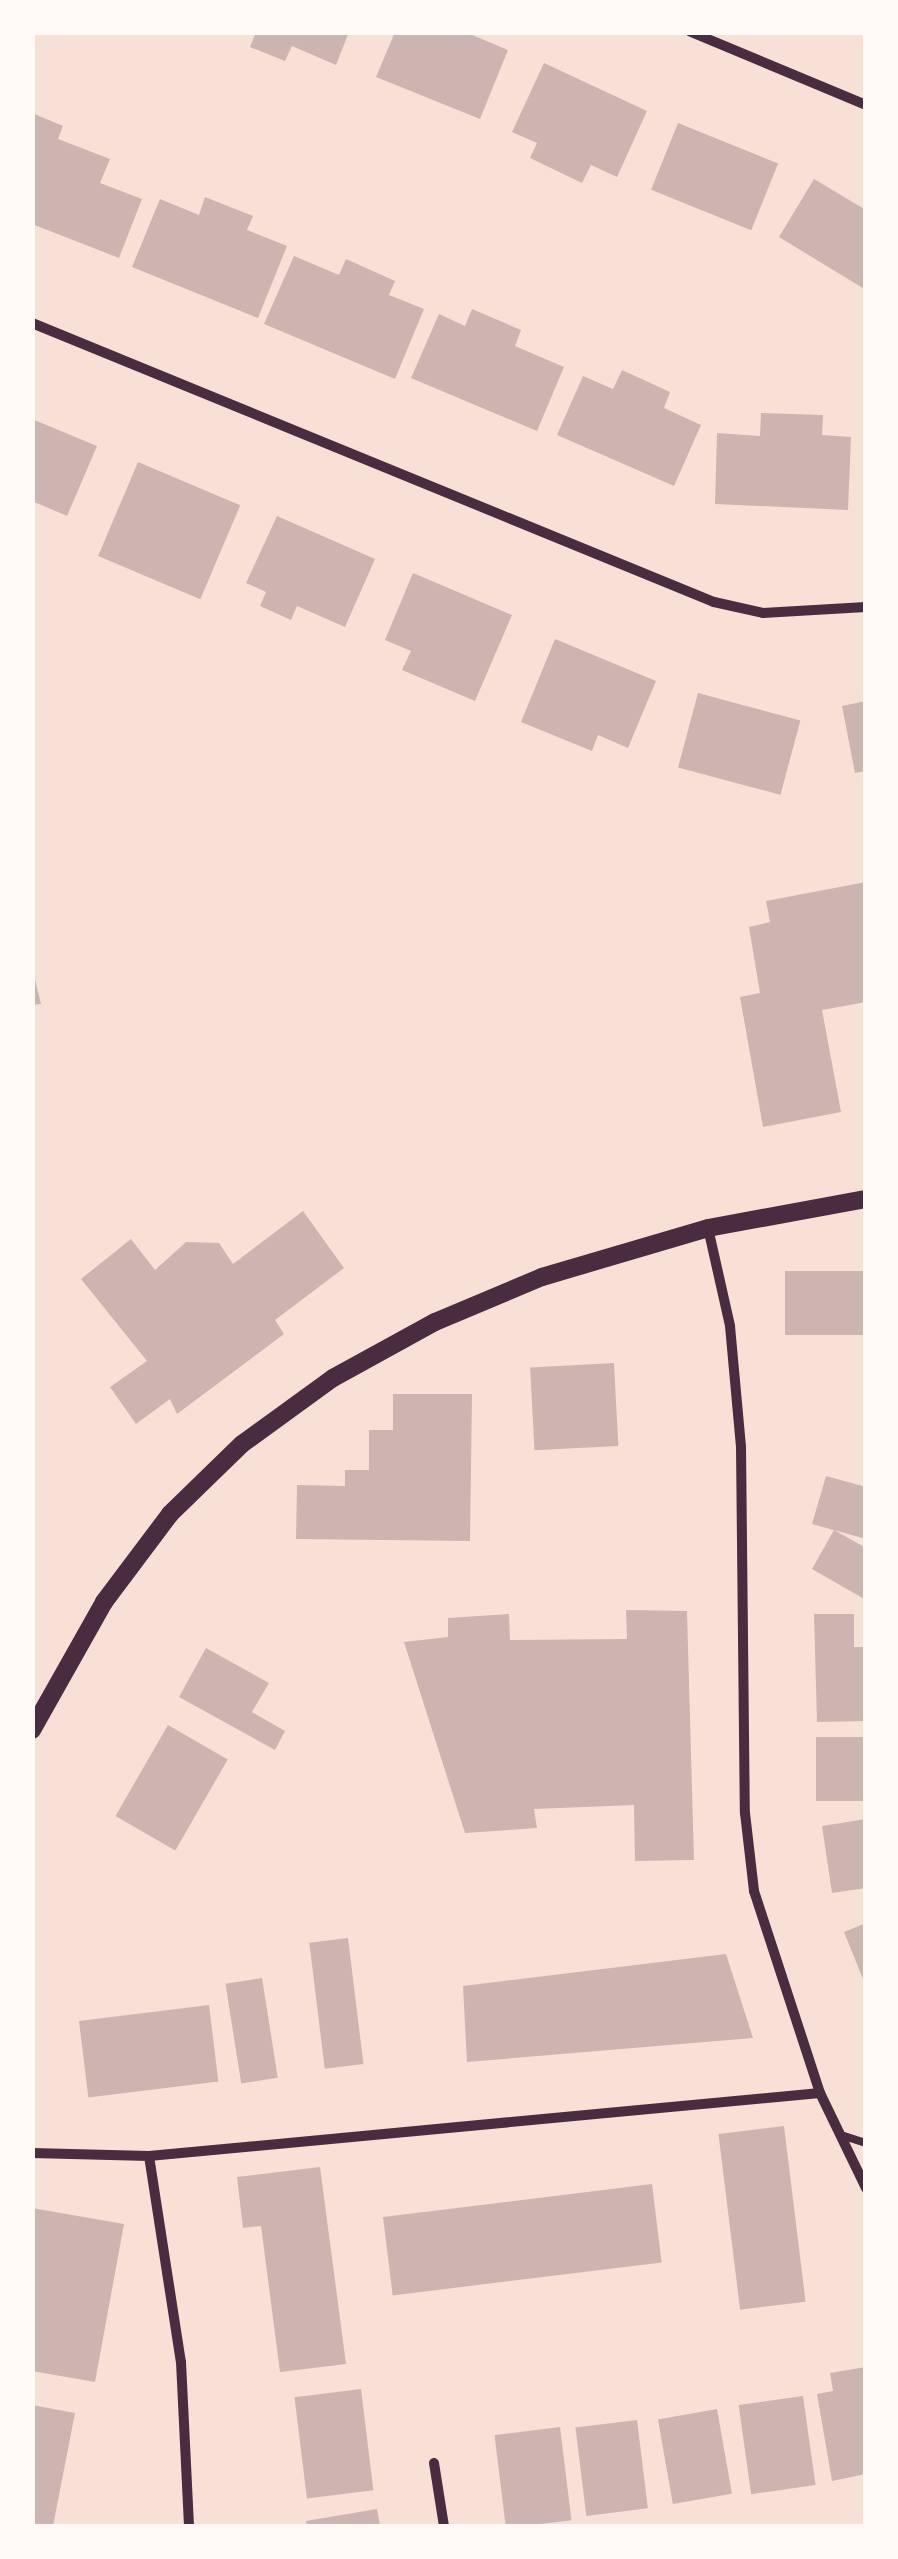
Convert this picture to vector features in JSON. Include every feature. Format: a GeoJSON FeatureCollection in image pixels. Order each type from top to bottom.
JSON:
{"type":"FeatureCollection","features":[{"type":"Feature","properties":{"kind":"street"},"geometry":{"type":"LineString","coordinates":[[692,32],[866,105]]}},
{"type":"Feature","properties":{"kind":"street"},"geometry":{"type":"LineString","coordinates":[[32,323],[714,602],[763,613],[866,607]]}},
{"type":"Feature","properties":{"kind":"street"},"geometry":{"type":"LineString","coordinates":[[32,1730],[104,1602],[170,1514],[242,1444],[333,1378],[435,1322],[542,1277],[708,1228],[866,1198]]}},
{"type":"Feature","properties":{"kind":"street"},"geometry":{"type":"LineString","coordinates":[[708,1228],[730,1326],[741,1448],[746,1813],[754,1891],[820,2093],[866,2188]]}},
{"type":"Feature","properties":{"kind":"street"},"geometry":{"type":"LineString","coordinates":[[32,2153],[149,2156],[820,2093]]}},
{"type":"Feature","properties":{"kind":"street"},"geometry":{"type":"LineString","coordinates":[[149,2156],[181,2362],[189,2526]]}},
{"type":"Feature","properties":{"kind":"street"},"geometry":{"type":"LineString","coordinates":[[434,2463],[444,2526]]}},
{"type":"Feature","properties":{"kind":"lane"},"geometry":{"type":"LineString","coordinates":[[841,2134],[866,2143]]}},
{"type":"Feature","properties":{"kind":"building"},"geometry":{"type":"Polygon","coordinates":[[[256,32],[349,32],[336,65],[292,46],[285,61],[250,47],[256,32]]]}},
{"type":"Feature","properties":{"kind":"building"},"geometry":{"type":"Polygon","coordinates":[[[395,32],[465,32],[508,50],[480,119],[376,77],[395,32]]]}},
{"type":"Feature","properties":{"kind":"building"},"geometry":{"type":"Polygon","coordinates":[[[544,63],[647,111],[617,177],[591,165],[582,183],[530,158],[537,143],[512,132],[544,63]]]}},
{"type":"Feature","properties":{"kind":"building"},"geometry":{"type":"Polygon","coordinates":[[[32,113],[63,126],[58,139],[110,159],[100,183],[142,199],[119,258],[32,224],[32,113]]]}},
{"type":"Feature","properties":{"kind":"building"},"geometry":{"type":"Polygon","coordinates":[[[678,123],[778,163],[751,230],[651,190],[678,123]]]}},
{"type":"Feature","properties":{"kind":"building"},"geometry":{"type":"Polygon","coordinates":[[[814,179],[866,210],[866,290],[779,237],[814,179]]]}},
{"type":"Feature","properties":{"kind":"building"},"geometry":{"type":"Polygon","coordinates":[[[205,197],[253,216],[247,230],[287,246],[258,318],[132,267],[160,199],[199,215],[205,197]]]}},
{"type":"Feature","properties":{"kind":"building"},"geometry":{"type":"Polygon","coordinates":[[[294,256],[339,275],[346,259],[395,281],[389,295],[424,309],[395,379],[264,324],[294,256]]]}},
{"type":"Feature","properties":{"kind":"building"},"geometry":{"type":"Polygon","coordinates":[[[472,309],[521,330],[515,346],[564,367],[537,431],[411,378],[439,314],[465,326],[472,309]]]}},
{"type":"Feature","properties":{"kind":"building"},"geometry":{"type":"Polygon","coordinates":[[[622,370],[670,392],[664,408],[701,425],[674,486],[557,435],[583,376],[613,389],[622,370]]]}},
{"type":"Feature","properties":{"kind":"building"},"geometry":{"type":"Polygon","coordinates":[[[761,413],[823,415],[822,435],[851,437],[848,510],[715,504],[717,433],[760,436],[761,413]]]}},
{"type":"Feature","properties":{"kind":"building"},"geometry":{"type":"Polygon","coordinates":[[[32,419],[97,446],[67,516],[32,501],[32,419]]]}},
{"type":"Feature","properties":{"kind":"building"},"geometry":{"type":"Polygon","coordinates":[[[138,462],[240,505],[200,599],[98,556],[138,462]]]}},
{"type":"Feature","properties":{"kind":"building"},"geometry":{"type":"Polygon","coordinates":[[[277,516],[375,559],[345,627],[297,606],[291,620],[260,606],[266,592],[246,583],[277,516]]]}},
{"type":"Feature","properties":{"kind":"building"},"geometry":{"type":"Polygon","coordinates":[[[413,573],[512,615],[475,701],[402,670],[411,651],[385,640],[413,573]]]}},
{"type":"Feature","properties":{"kind":"building"},"geometry":{"type":"Polygon","coordinates":[[[555,639],[656,681],[628,748],[598,735],[592,751],[521,722],[555,639]]]}},
{"type":"Feature","properties":{"kind":"building"},"geometry":{"type":"Polygon","coordinates":[[[698,693],[800,720],[780,795],[678,767],[698,693]]]}},
{"type":"Feature","properties":{"kind":"building"},"geometry":{"type":"Polygon","coordinates":[[[866,701],[866,771],[855,773],[842,706],[866,701]]]}},
{"type":"Feature","properties":{"kind":"building"},"geometry":{"type":"Polygon","coordinates":[[[866,882],[866,1002],[822,1010],[841,1112],[763,1127],[740,997],[760,993],[749,927],[770,922],[766,901],[866,882]]]}},
{"type":"Feature","properties":{"kind":"building"},"geometry":{"type":"Polygon","coordinates":[[[32,967],[41,1004],[32,1005],[32,967]]]}},
{"type":"Feature","properties":{"kind":"building"},"geometry":{"type":"Polygon","coordinates":[[[303,1211],[344,1268],[275,1320],[284,1334],[177,1414],[170,1399],[136,1424],[110,1387],[147,1361],[81,1279],[131,1239],[155,1270],[186,1242],[219,1243],[233,1264],[303,1211]]]}},
{"type":"Feature","properties":{"kind":"building"},"geometry":{"type":"Polygon","coordinates":[[[785,1271],[866,1271],[866,1335],[785,1335],[785,1271]]]}},
{"type":"Feature","properties":{"kind":"building"},"geometry":{"type":"Polygon","coordinates":[[[614,1363],[618,1446],[534,1450],[530,1367],[614,1363]]]}},
{"type":"Feature","properties":{"kind":"building"},"geometry":{"type":"Polygon","coordinates":[[[393,1394],[472,1394],[470,1541],[296,1539],[297,1485],[345,1486],[345,1470],[369,1470],[369,1430],[393,1430],[393,1394]]]}},
{"type":"Feature","properties":{"kind":"building"},"geometry":{"type":"Polygon","coordinates":[[[826,1476],[866,1487],[866,1539],[812,1524],[826,1476]]]}},
{"type":"Feature","properties":{"kind":"building"},"geometry":{"type":"Polygon","coordinates":[[[834,1530],[866,1548],[866,1600],[812,1569],[834,1530]]]}},
{"type":"Feature","properties":{"kind":"building"},"geometry":{"type":"Polygon","coordinates":[[[626,1610],[687,1611],[694,1860],[635,1861],[634,1805],[534,1809],[537,1828],[465,1833],[404,1642],[448,1637],[448,1618],[509,1614],[510,1640],[627,1639],[626,1610]]]}},
{"type":"Feature","properties":{"kind":"building"},"geometry":{"type":"Polygon","coordinates":[[[814,1614],[854,1614],[854,1647],[866,1647],[866,1721],[817,1722],[814,1614]]]}},
{"type":"Feature","properties":{"kind":"building"},"geometry":{"type":"Polygon","coordinates":[[[206,1648],[269,1683],[252,1712],[285,1731],[275,1750],[179,1697],[206,1648]]]}},
{"type":"Feature","properties":{"kind":"building"},"geometry":{"type":"Polygon","coordinates":[[[168,1725],[228,1760],[175,1850],[116,1816],[168,1725]]]}},
{"type":"Feature","properties":{"kind":"building"},"geometry":{"type":"Polygon","coordinates":[[[816,1737],[866,1737],[866,1801],[816,1801],[816,1737]]]}},
{"type":"Feature","properties":{"kind":"building"},"geometry":{"type":"Polygon","coordinates":[[[866,1819],[866,1888],[832,1893],[822,1826],[866,1819]]]}},
{"type":"Feature","properties":{"kind":"building"},"geometry":{"type":"Polygon","coordinates":[[[866,1923],[866,1984],[865,1984],[844,1932],[866,1923]]]}},
{"type":"Feature","properties":{"kind":"building"},"geometry":{"type":"Polygon","coordinates":[[[348,1938],[363,2064],[325,2069],[309,1943],[348,1938]]]}},
{"type":"Feature","properties":{"kind":"building"},"geometry":{"type":"Polygon","coordinates":[[[726,1954],[753,2038],[467,2062],[463,1986],[726,1954]]]}},
{"type":"Feature","properties":{"kind":"building"},"geometry":{"type":"Polygon","coordinates":[[[262,1978],[278,2078],[241,2084],[225,1984],[262,1978]]]}},
{"type":"Feature","properties":{"kind":"building"},"geometry":{"type":"Polygon","coordinates":[[[209,2005],[218,2081],[88,2097],[79,2021],[209,2005]]]}},
{"type":"Feature","properties":{"kind":"building"},"geometry":{"type":"Polygon","coordinates":[[[784,2126],[806,2302],[740,2310],[718,2134],[784,2126]]]}},
{"type":"Feature","properties":{"kind":"building"},"geometry":{"type":"Polygon","coordinates":[[[320,2167],[346,2364],[280,2372],[261,2226],[243,2228],[237,2177],[320,2167]]]}},
{"type":"Feature","properties":{"kind":"building"},"geometry":{"type":"Polygon","coordinates":[[[652,2184],[662,2262],[393,2295],[383,2217],[652,2184]]]}},
{"type":"Feature","properties":{"kind":"building"},"geometry":{"type":"Polygon","coordinates":[[[32,2208],[124,2224],[95,2382],[32,2371],[32,2208]]]}},
{"type":"Feature","properties":{"kind":"building"},"geometry":{"type":"Polygon","coordinates":[[[866,2367],[866,2474],[832,2481],[817,2394],[833,2391],[830,2373],[866,2367]]]}},
{"type":"Feature","properties":{"kind":"building"},"geometry":{"type":"Polygon","coordinates":[[[361,2389],[373,2490],[307,2498],[294,2397],[361,2389]]]}},
{"type":"Feature","properties":{"kind":"building"},"geometry":{"type":"Polygon","coordinates":[[[803,2396],[816,2485],[751,2494],[739,2405],[803,2396]]]}},
{"type":"Feature","properties":{"kind":"building"},"geometry":{"type":"Polygon","coordinates":[[[32,2405],[75,2413],[53,2526],[32,2526],[32,2405]]]}},
{"type":"Feature","properties":{"kind":"building"},"geometry":{"type":"Polygon","coordinates":[[[717,2409],[732,2494],[673,2504],[658,2419],[717,2409]]]}},
{"type":"Feature","properties":{"kind":"building"},"geometry":{"type":"Polygon","coordinates":[[[637,2420],[648,2508],[586,2516],[575,2428],[637,2420]]]}},
{"type":"Feature","properties":{"kind":"building"},"geometry":{"type":"Polygon","coordinates":[[[560,2427],[571,2520],[506,2526],[494,2435],[560,2427]]]}},
{"type":"Feature","properties":{"kind":"building"},"geometry":{"type":"Polygon","coordinates":[[[377,2509],[380,2526],[307,2526],[306,2521],[377,2509]]]}}]}
